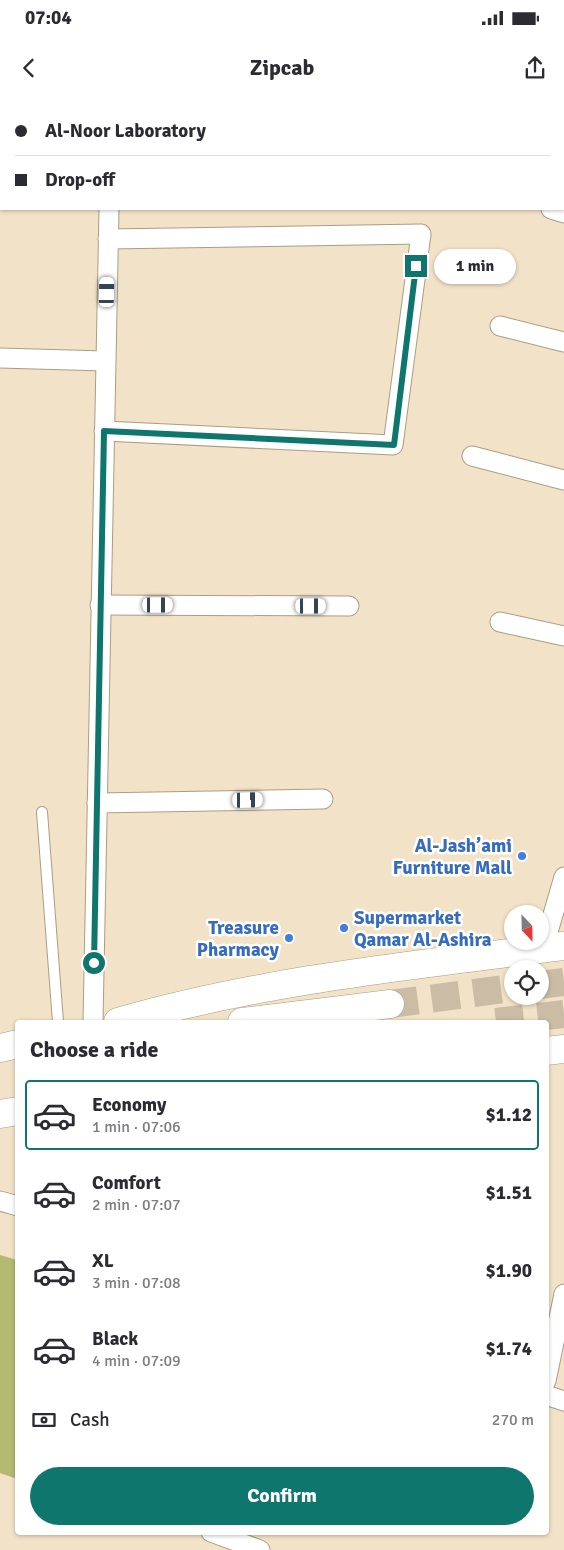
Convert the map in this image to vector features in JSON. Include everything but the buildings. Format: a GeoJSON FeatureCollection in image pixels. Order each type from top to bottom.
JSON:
{"type":"FeatureCollection","features":[{"type":"Feature","properties":{"kind":"highway"},"geometry":{"type":"LineString","coordinates":[[125,1020],[157,1011],[290,984],[554,948]]}},
{"type":"Feature","properties":{"kind":"highway"},"geometry":{"type":"LineString","coordinates":[[258,1020],[390,1004]]}},
{"type":"Feature","properties":{"kind":"highway"},"geometry":{"type":"LineString","coordinates":[[0,1048],[15,1045]]}},
{"type":"Feature","properties":{"kind":"highway"},"geometry":{"type":"LineString","coordinates":[[549,1051],[564,1049]]}},
{"type":"Feature","properties":{"kind":"highway"},"geometry":{"type":"LineString","coordinates":[[0,1114],[15,1112]]}},
{"type":"Feature","properties":{"kind":"street"},"geometry":{"type":"LineString","coordinates":[[93,1020],[109,210]]}},
{"type":"Feature","properties":{"kind":"street"},"geometry":{"type":"LineString","coordinates":[[104,431],[394,445],[421,234],[108,239]]}},
{"type":"Feature","properties":{"kind":"street"},"geometry":{"type":"LineString","coordinates":[[500,326],[564,342]]}},
{"type":"Feature","properties":{"kind":"street"},"geometry":{"type":"LineString","coordinates":[[0,358],[105,361]]}},
{"type":"Feature","properties":{"kind":"street"},"geometry":{"type":"LineString","coordinates":[[472,456],[564,480]]}},
{"type":"Feature","properties":{"kind":"street"},"geometry":{"type":"LineString","coordinates":[[100,605],[349,606]]}},
{"type":"Feature","properties":{"kind":"street"},"geometry":{"type":"LineString","coordinates":[[500,622],[564,636]]}},
{"type":"Feature","properties":{"kind":"street"},"geometry":{"type":"LineString","coordinates":[[97,803],[324,799]]}},
{"type":"Feature","properties":{"kind":"street"},"geometry":{"type":"LineString","coordinates":[[554,948],[564,878]]}},
{"type":"Feature","properties":{"kind":"street"},"geometry":{"type":"LineString","coordinates":[[0,1201],[15,1205]]}},
{"type":"Feature","properties":{"kind":"street"},"geometry":{"type":"LineString","coordinates":[[549,1367],[564,1294]]}},
{"type":"Feature","properties":{"kind":"street"},"geometry":{"type":"LineString","coordinates":[[549,1396],[564,1401]]}},
{"type":"Feature","properties":{"kind":"street"},"geometry":{"type":"LineString","coordinates":[[219,1535],[260,1550]]}},
{"type":"Feature","properties":{"kind":"lane"},"geometry":{"type":"LineString","coordinates":[[42,812],[58,1020]]}},
{"type":"Feature","properties":{"kind":"green space"},"geometry":{"type":"Polygon","coordinates":[[[0,1255],[15,1259],[15,1478],[0,1473],[0,1255]]]}},
{"type":"Feature","properties":{"kind":"tunnel"},"geometry":{"type":"LineString","coordinates":[[549,984],[564,982]]}},
{"type":"Feature","properties":{"kind":"tunnel"},"geometry":{"type":"LineString","coordinates":[[390,1004],[504,989]]}},
{"type":"Feature","properties":{"kind":"tunnel"},"geometry":{"type":"LineString","coordinates":[[513,1020],[564,1014]]}},
{"type":"Feature","properties":{"kind":"place","name":"Al-Jash’ami Furniture Mall"},"geometry":{"type":"Point","coordinates":[522,856]}},
{"type":"Feature","properties":{"kind":"place","name":"Supermarket Qamar Al-Ashira"},"geometry":{"type":"Point","coordinates":[344,928]}},
{"type":"Feature","properties":{"kind":"place","name":"Treasure Pharmacy"},"geometry":{"type":"Point","coordinates":[289,938]}},
{"type":"Feature","properties":{"kind":"route"},"geometry":{"type":"LineString","coordinates":[[94,963],[104,431],[394,445],[416,266]]}}]}
